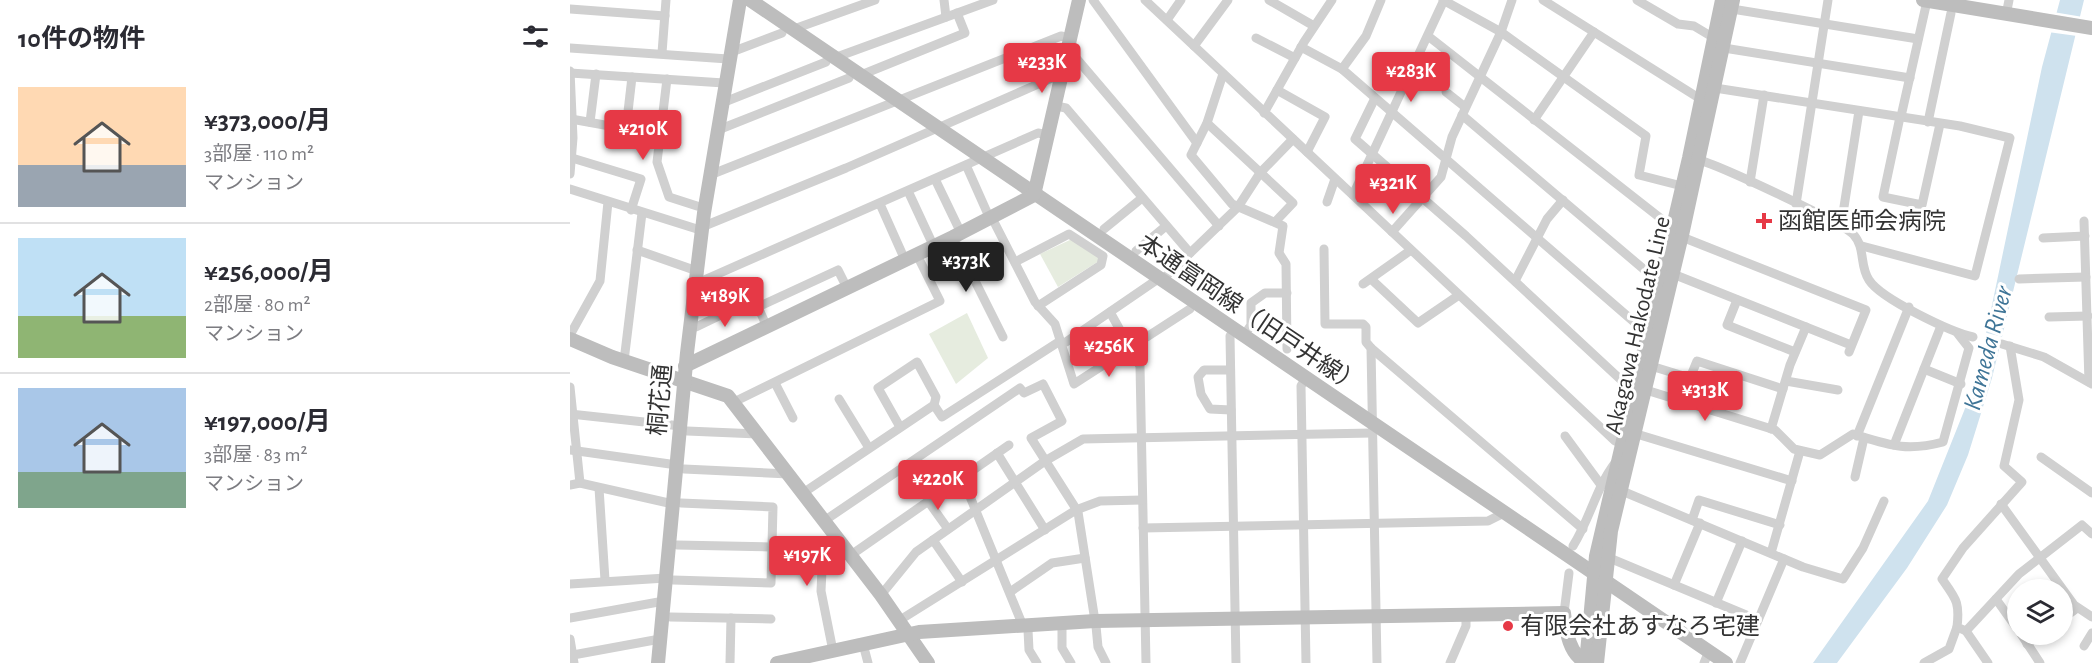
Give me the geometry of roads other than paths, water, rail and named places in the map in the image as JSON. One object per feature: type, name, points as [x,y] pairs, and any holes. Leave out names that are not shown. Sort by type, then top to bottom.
[{"type":"street","points":[[662,53],[666,0]]},
{"type":"street","name":"桐花通","points":[[658,663],[664,601],[670,579],[684,429],[685,373],[702,226],[724,83],[733,54],[740,0]]},
{"type":"street","name":"本通富岡線（旧戸井線）","points":[[750,0],[788,31],[855,77],[897,101],[1160,280],[1240,330],[1372,429],[1504,513],[1600,578],[1707,657],[1726,663]]},
{"type":"street","points":[[570,48],[733,54],[788,31],[875,0]]},
{"type":"street","points":[[944,0],[946,17]]},
{"type":"street","points":[[727,101],[993,0]]},
{"type":"street","points":[[685,373],[767,327],[1034,195],[1079,0]]},
{"type":"street","points":[[1093,0],[1197,143]]},
{"type":"street","points":[[1145,0],[1614,441],[1628,438],[1792,482]]},
{"type":"street","points":[[1167,20],[1181,0]]},
{"type":"street","points":[[1194,46],[1228,0]]},
{"type":"street","points":[[1269,0],[1314,26]]},
{"type":"street","points":[[1264,113],[1294,58],[1332,0]]},
{"type":"street","points":[[1342,69],[1366,36],[1381,0]]},
{"type":"street","points":[[1353,195],[1444,0],[1501,32],[1646,136],[1640,175],[1682,186]]},
{"type":"street","points":[[1392,232],[1441,177],[1464,111],[1501,32],[1512,0]]},
{"type":"street","points":[[1543,0],[1702,100]]},
{"type":"street","points":[[1637,0],[1678,24],[1694,26],[1719,43],[1818,64],[1910,78]]},
{"type":"street","points":[[1796,204],[1828,0]]},
{"type":"street","points":[[1940,124],[1922,205],[1883,197],[1910,78],[1924,0],[1946,6],[2087,28]]},
{"type":"street","points":[[2006,15],[2009,0]]},
{"type":"street","points":[[1729,3],[1824,24],[1918,39]]},
{"type":"street","name":"Akagawa Hakodate Line","points":[[1640,391],[1652,366],[1673,274],[1682,186],[1694,159],[1702,100],[1729,3]]},
{"type":"street","points":[[1928,122],[1946,6]]},
{"type":"street","points":[[570,9],[665,16]]},
{"type":"street","points":[[723,128],[965,33],[957,13]]},
{"type":"street","points":[[1534,120],[1594,32]]},
{"type":"street","points":[[715,173],[1061,36],[1071,38]]},
{"type":"street","points":[[1428,36],[1678,231],[1866,309],[1850,349],[1806,327],[1673,274]]},
{"type":"street","points":[[1256,38],[1294,58]]},
{"type":"street","name":"Akagawa Hakodate Line","points":[[1597,663],[1600,578],[1622,491],[1628,438],[1640,391],[1648,334],[1660,283],[1678,231],[1694,159],[1715,88],[1719,43]]},
{"type":"street","points":[[1301,47],[1342,69],[1648,334]]},
{"type":"street","points":[[1067,55],[1076,58],[1219,226]]},
{"type":"street","points":[[570,174],[572,158],[570,72],[724,83]]},
{"type":"street","points":[[590,122],[597,74]]},
{"type":"street","points":[[1223,74],[1207,123],[1191,155],[1232,204],[1283,226],[1279,253],[1286,264],[1287,349]]},
{"type":"street","points":[[626,129],[632,77]]},
{"type":"street","points":[[570,189],[694,229],[1052,78],[1061,80]]},
{"type":"street","points":[[667,79],[657,162],[669,196],[698,206]]},
{"type":"street","points":[[1715,88],[1859,111],[1901,114],[1928,122],[2010,138],[1975,276],[1862,246]]},
{"type":"street","points":[[1277,90],[1325,117],[1307,152]]},
{"type":"street","points":[[1446,92],[1563,200],[1660,283]]},
{"type":"street","points":[[1750,182],[1764,95]]},
{"type":"street","points":[[1375,98],[1355,139],[1640,391],[1771,429],[1794,449],[1800,451],[1820,455],[1853,434],[1893,446],[1919,448],[1943,442],[1961,384],[1969,348],[1958,334]]},
{"type":"street","points":[[1056,106],[1066,108],[1190,253]]},
{"type":"street","points":[[1841,226],[1859,111]]},
{"type":"street","points":[[571,119],[660,135]]},
{"type":"street","points":[[1207,123],[1293,203],[1275,222]]},
{"type":"street","points":[[637,250],[696,278],[880,204],[1038,133],[1048,135]]},
{"type":"street","points":[[934,405],[942,417],[1012,370],[1060,342],[1066,342],[1160,280],[1238,207],[1260,173],[1293,139]]},
{"type":"street","points":[[572,158],[641,179],[632,210]]},
{"type":"street","points":[[1694,159],[1750,182],[1852,233],[1862,246],[1864,271],[1872,284],[1941,326],[1973,338]]},
{"type":"street","points":[[966,165],[991,218],[1038,306],[1055,324],[1074,384],[1131,350],[1190,309]]},
{"type":"street","points":[[935,179],[957,235],[1003,337]]},
{"type":"street","points":[[1327,202],[1335,179]]},
{"type":"street","points":[[908,191],[934,246]]},
{"type":"street","points":[[1104,229],[1142,198]]},
{"type":"street","points":[[1515,281],[1547,219],[1563,200]]},
{"type":"street","points":[[608,202],[600,281],[570,337],[624,361],[685,373],[728,396],[900,620],[928,663]]},
{"type":"street","points":[[738,400],[940,301],[880,204]]},
{"type":"street","points":[[624,361],[642,213]]},
{"type":"street","points":[[2084,221],[2091,383]]},
{"type":"street","points":[[1136,251],[1166,226]]},
{"type":"street","points":[[1015,262],[1069,234],[1103,256],[1101,265],[1038,306]]},
{"type":"street","points":[[2043,237],[2085,236]]},
{"type":"street","points":[[1324,249],[1325,324],[1363,324],[1366,327],[1366,342],[1371,348],[1583,530]]},
{"type":"street","points":[[1411,250],[1367,281],[1418,323],[1459,295]]},
{"type":"street","points":[[758,307],[838,270],[847,288]]},
{"type":"street","points":[[2019,279],[2086,277]]},
{"type":"street","points":[[1236,663],[1230,336],[1251,325],[1251,303],[1264,293],[1287,293]]},
{"type":"street","points":[[696,327],[754,299],[767,327]]},
{"type":"street","points":[[1737,300],[1727,325],[1795,352]]},
{"type":"street","points":[[1855,477],[1861,437],[1909,307]]},
{"type":"street","points":[[1110,312],[1140,366],[1146,663]]},
{"type":"street","points":[[2049,317],[2088,316]]},
{"type":"street","points":[[1893,446],[1941,326]]},
{"type":"street","points":[[1771,429],[1795,352],[1806,327]]},
{"type":"street","points":[[1988,663],[1962,629],[1957,600],[1942,579],[1962,548],[2022,482],[2004,466],[2019,400],[2006,345],[2052,360],[2091,383]]},
{"type":"street","points":[[1371,348],[1377,663]]},
{"type":"street","points":[[803,493],[869,448],[900,428],[934,405],[936,397],[917,362],[878,388],[900,428]]},
{"type":"street","points":[[1652,366],[1690,378],[1697,362],[1784,385],[1838,390]]},
{"type":"street","points":[[1924,369],[1961,384]]},
{"type":"street","points":[[1230,370],[1204,370],[1198,377],[1201,394],[1210,409],[1231,410]]},
{"type":"street","points":[[1306,378],[1301,387],[1306,663]]},
{"type":"street","points":[[775,383],[793,418]]},
{"type":"street","points":[[824,521],[1020,388],[1024,393],[1043,384],[1062,421],[1031,438],[1076,510],[1098,647],[1106,663]]},
{"type":"street","points":[[570,387],[573,449],[580,483]]},
{"type":"street","points":[[839,399],[869,448]]},
{"type":"street","points":[[572,413],[684,429],[758,434]]},
{"type":"street","points":[[881,595],[916,552],[1045,461],[1083,439],[1302,435],[1372,429]]},
{"type":"street","points":[[1565,436],[1601,485]]},
{"type":"street","name":"Akagawa Hakodate Line","points":[[1587,663],[1617,460],[1628,438]]},
{"type":"street","points":[[851,555],[1009,445]]},
{"type":"street","points":[[573,449],[680,467],[789,474]]},
{"type":"street","points":[[1771,554],[1800,451]]},
{"type":"street","points":[[997,453],[1046,530]]},
{"type":"street","points":[[2041,458],[2092,493]]},
{"type":"street","points":[[1573,546],[1583,530],[1601,485],[1617,460]]},
{"type":"street","points":[[962,477],[1026,628],[1029,650],[1036,663]]},
{"type":"street","points":[[570,485],[580,483],[677,504],[773,507],[771,583],[670,579],[605,580],[570,584]]},
{"type":"street","points":[[599,488],[605,580]]},
{"type":"street","points":[[1622,491],[1771,554],[1844,579],[1863,548],[1884,501]]},
{"type":"street","points":[[900,620],[1076,510],[1100,501],[1142,500]]},
{"type":"street","points":[[1674,585],[1696,522],[1699,500],[1780,525]]},
{"type":"street","points":[[928,501],[948,530]]},
{"type":"street","points":[[2001,504],[2078,608],[2092,618]]},
{"type":"street","points":[[1143,528],[1488,521],[1504,513]]},
{"type":"street","points":[[1924,663],[1949,649],[1962,629],[1996,599],[2019,574],[2082,525],[2092,534]]},
{"type":"street","points":[[833,651],[820,591],[823,549],[838,538]]},
{"type":"street","points":[[933,540],[962,582]]},
{"type":"street","points":[[1716,603],[1742,541]]},
{"type":"street","points":[[677,545],[771,547]]},
{"type":"street","points":[[1607,557],[1758,620]]},
{"type":"street","points":[[1010,592],[1052,563],[1085,558]]},
{"type":"street","points":[[1740,663],[1785,559]]},
{"type":"street","points":[[1569,573],[1564,613],[1572,647],[1580,660],[1587,663]]},
{"type":"street","points":[[1996,599],[2007,614]]},
{"type":"street","points":[[570,618],[664,601]]},
{"type":"street","points":[[2073,611],[2078,608]]},
{"type":"street","points":[[777,663],[910,634],[1145,620],[1564,613]]},
{"type":"street","points":[[1452,662],[1466,626],[1466,614]]},
{"type":"street","points":[[670,617],[771,619]]},
{"type":"street","points":[[730,663],[731,618]]},
{"type":"street","points":[[1062,628],[1062,648],[1071,663]]},
{"type":"street","points":[[2084,646],[2092,633]]},
{"type":"street","points":[[570,639],[574,659],[660,639]]},
{"type":"street","points":[[863,644],[868,663]]},
{"type":"street","points":[[2028,645],[2040,663]]},
{"type":"water","name":"Kameda River","points":[[2060,0],[2084,0],[1992,378],[1968,455],[1947,505],[1907,568],[1837,663],[1813,663],[1928,501],[1976,381],[2042,67]]},
{"type":"place","name":"函館医師会病院","points":[[1764,221]]},
{"type":"place","name":"有限会社あすなろ宅建","points":[[1508,626]]}]
